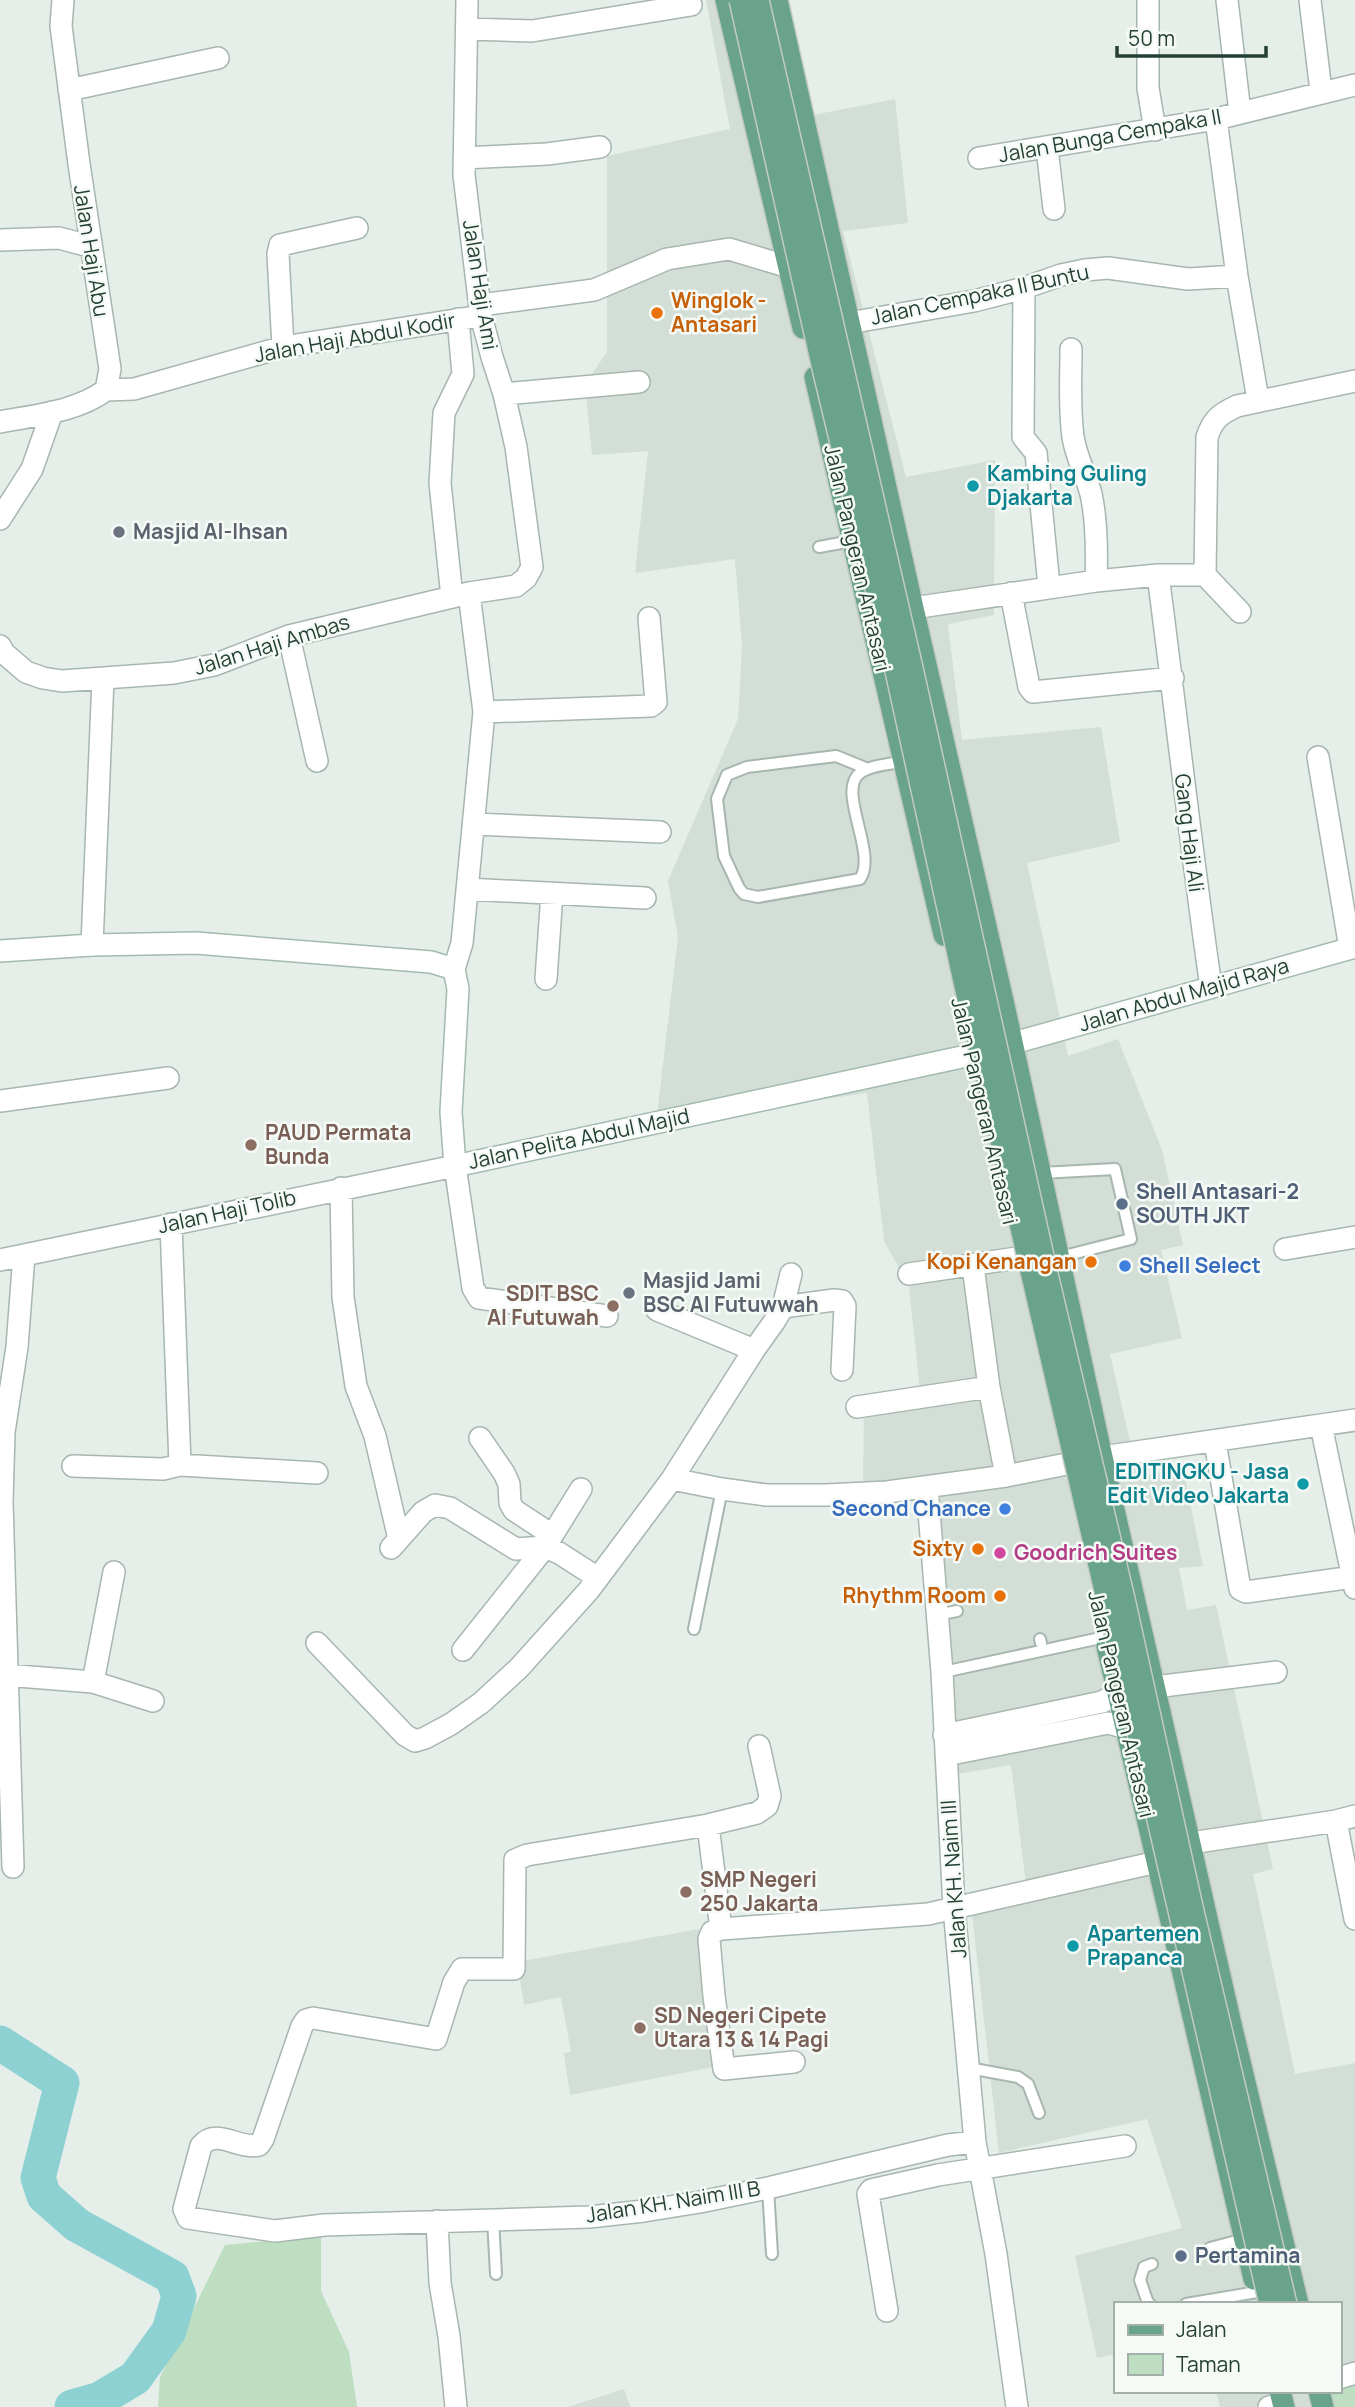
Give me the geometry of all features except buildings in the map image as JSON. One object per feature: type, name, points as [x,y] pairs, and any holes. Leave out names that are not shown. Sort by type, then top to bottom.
[{"type":"main road","name":"Jalan Pangeran Antasari","points":[[726,0],[1065,1465],[1100,1634],[1118,1693],[1244,2239],[1262,2300]]},
{"type":"main road","points":[[740,0],[821,360],[895,671],[1262,2300]]},
{"type":"main road","points":[[758,0],[912,667],[1192,1907],[1286,2302]]},
{"type":"main road","name":"Jalan Pangeran Antasari","points":[[777,0],[912,608],[1013,1044],[1101,1457],[1298,2302]]},
{"type":"street","name":"Jalan Haji Abu","points":[[62,0],[61,26],[89,246],[110,369],[106,390]]},
{"type":"street","name":"Jalan Haji Ami","points":[[467,0],[464,175],[481,310],[492,357],[505,394],[516,447],[532,567]]},
{"type":"street","points":[[1147,0],[1148,88],[1155,130]]},
{"type":"street","name":"Jalan Bunga Cempaka II","points":[[1227,0],[1240,113]]},
{"type":"street","points":[[1310,0],[1321,91]]},
{"type":"street","points":[[468,29],[532,32],[691,5]]},
{"type":"street","points":[[69,90],[218,58]]},
{"type":"street","name":"Jalan Bunga Cempaka II","points":[[979,158],[1216,119],[1321,91],[1355,85]]},
{"type":"street","points":[[1216,119],[1237,276],[1258,400]]},
{"type":"street","points":[[464,158],[547,154],[600,147]]},
{"type":"street","points":[[1047,148],[1054,209]]},
{"type":"street","points":[[283,347],[278,254],[280,245],[357,229]]},
{"type":"street","points":[[0,240],[59,238],[89,246]]},
{"type":"street","name":"Jalan Haji Abdul Kodir","points":[[106,390],[134,389],[283,347],[458,319],[481,310],[594,290],[667,259],[729,249],[789,267]]},
{"type":"street","name":"Jalan Cempaka II Buntu","points":[[849,323],[962,303],[1024,288],[1061,275],[1108,268],[1188,279],[1237,276]]},
{"type":"street","points":[[1024,288],[1023,437],[1037,456],[1049,586]]},
{"type":"street","points":[[0,951],[92,945],[197,943],[431,962],[454,969],[461,943],[484,712],[440,483],[444,413],[463,374],[458,319]]},
{"type":"street","points":[[1071,349],[1073,437],[1079,464],[1087,479],[1092,498],[1097,581]]},
{"type":"street","points":[[1240,612],[1205,575],[1206,437],[1212,423],[1220,414],[1258,400],[1355,381]]},
{"type":"street","points":[[505,394],[639,382]]},
{"type":"street","points":[[0,422],[92,401],[106,390]]},
{"type":"street","points":[[0,519],[32,469],[52,412]]},
{"type":"street","name":"Jalan Haji Ambas","points":[[0,646],[15,664],[26,672],[43,678],[61,681],[145,677],[214,665],[289,636],[461,595],[516,586],[526,578],[532,567]]},
{"type":"street","points":[[912,608],[1049,586],[1158,575],[1205,575]]},
{"type":"street","name":"Gang Haji Ali","points":[[1158,575],[1189,834],[1211,987]]},
{"type":"street","points":[[1011,593],[1029,687],[1033,692],[1172,678]]},
{"type":"street","points":[[484,712],[651,706],[656,702],[649,618]]},
{"type":"street","points":[[289,636],[317,761]]},
{"type":"street","points":[[92,945],[103,678]]},
{"type":"street","points":[[1318,757],[1352,948]]},
{"type":"street","points":[[474,824],[660,832]]},
{"type":"street","points":[[467,889],[645,898]]},
{"type":"street","points":[[546,979],[552,893]]},
{"type":"street","name":"Jalan Abdul Majid Raya","points":[[1013,1044],[1352,948]]},
{"type":"street","name":"Jalan Pelita Abdul Majid","points":[[454,969],[458,989],[451,1112],[455,1166],[1013,1044]]},
{"type":"street","points":[[0,1101],[168,1078]]},
{"type":"street","points":[[455,1166],[473,1288],[479,1298],[607,1316]]},
{"type":"street","name":"Jalan Haji Tolib","points":[[0,1260],[455,1166]]},
{"type":"street","points":[[341,1188],[343,1297],[356,1387],[375,1436],[395,1544],[424,1512],[435,1505],[450,1508],[516,1549],[549,1541]]},
{"type":"street","points":[[171,1224],[180,1465]]},
{"type":"street","points":[[1285,1250],[1355,1237]]},
{"type":"street","points":[[13,1867],[1,1526],[4,1432],[17,1347],[24,1255]]},
{"type":"street","points":[[909,1274],[1017,1258]]},
{"type":"street","points":[[973,1266],[989,1387],[1006,1476]]},
{"type":"street","points":[[317,1643],[405,1735],[415,1741],[451,1724],[481,1703],[519,1668],[598,1578],[672,1479],[783,1307],[791,1274]]},
{"type":"street","points":[[783,1307],[842,1301],[845,1306],[842,1370]]},
{"type":"street","points":[[657,1310],[754,1350]]},
{"type":"street","points":[[857,1407],[989,1387]]},
{"type":"street","points":[[672,1479],[766,1495],[826,1495],[927,1488],[1101,1457],[1355,1420]]},
{"type":"street","points":[[1215,1442],[1240,1589],[1246,1592],[1354,1583],[1321,1425]]},
{"type":"street","points":[[480,1438],[504,1473],[514,1510],[559,1553],[598,1578]]},
{"type":"street","points":[[73,1466],[163,1469],[180,1465],[317,1473]]},
{"type":"street","name":"Jalan KH. Naim III","points":[[927,1488],[947,1613],[945,1745],[954,1908],[968,2068],[975,2143],[996,2254],[1011,2406]]},
{"type":"street","points":[[463,1650],[549,1541],[581,1489]]},
{"type":"street","points":[[93,1682],[114,1572]]},
{"type":"street","points":[[1156,1687],[1276,1672]]},
{"type":"street","points":[[5,1675],[93,1682],[153,1701]]},
{"type":"street","points":[[945,1745],[1102,1702],[1118,1693]]},
{"type":"street","points":[[945,1745],[1108,1723],[1126,1728]]},
{"type":"street","points":[[721,1929],[708,1825],[757,1813],[766,1806],[769,1796],[759,1746]]},
{"type":"street","points":[[1191,1843],[1346,1819],[1355,1919]]},
{"type":"street","name":"Jalan KH. Naim III B","points":[[708,1825],[519,1856],[514,1863],[514,1969],[461,1969],[454,1982],[438,2037],[434,2040],[313,2018],[306,2020],[259,2145],[252,2147],[214,2137],[206,2139],[201,2146],[184,2209],[188,2218],[275,2231],[324,2225],[589,2217],[644,2211],[768,2188],[948,2145],[975,2143]]},
{"type":"street","points":[[794,2063],[724,2069],[714,1996],[709,1938],[712,1932],[721,1929],[928,1914],[1157,1862]]},
{"type":"street","points":[[887,2311],[869,2192],[915,2179],[1125,2146]]},
{"type":"street","points":[[436,2221],[440,2283],[449,2336],[456,2407]]},
{"type":"lane","points":[[819,547],[852,541]]},
{"type":"lane","points":[[868,769],[836,756],[747,767],[727,775],[717,799],[724,856],[744,894],[758,897],[860,879],[865,872],[864,855],[853,782],[858,774],[868,769],[903,762]]},
{"type":"lane","points":[[1041,1173],[1115,1169],[1118,1181],[1131,1239],[1060,1257]]},
{"type":"lane","points":[[694,1629],[722,1489]]},
{"type":"lane","points":[[948,1671],[1100,1634]]},
{"type":"lane","points":[[968,2068],[1018,2077],[1028,2084],[1039,2113]]},
{"type":"lane","points":[[768,2188],[772,2254]]},
{"type":"lane","points":[[493,2220],[496,2274]]},
{"type":"lane","points":[[1210,2248],[1244,2239]]},
{"type":"lane","points":[[1149,2302],[1140,2280],[1144,2267],[1152,2264]]},
{"type":"lane","points":[[1224,2302],[1262,2300]]},
{"type":"shaded area","points":[[706,0],[785,0],[813,115],[895,99],[908,223],[843,231],[906,477],[995,460],[994,615],[948,624],[962,740],[1101,727],[1120,842],[1027,863],[1068,1056],[1118,1039],[1162,1150],[1183,1245],[1161,1250],[1182,1338],[1110,1354],[1138,1477],[1183,1468],[1203,1566],[1179,1568],[1187,1610],[1216,1605],[1273,1869],[1253,1874],[1295,2074],[1355,2063],[1355,2407],[1220,2407],[1216,2393],[1341,2393],[1341,2302],[1114,2302],[1114,2354],[1097,2358],[1075,2256],[1182,2228],[1147,2119],[999,2153],[972,1914],[1027,1892],[1011,1765],[952,1775],[934,1496],[863,1499],[864,1396],[920,1392],[909,1286],[884,1241],[867,1093],[656,1124],[678,937],[668,881],[738,719],[742,645],[735,559],[635,573],[648,451],[592,455],[585,384],[607,352],[607,156],[730,129]]},
{"type":"shaded area","name":"SD Negeri Cipete Utara 13 & 14 Pagi","points":[[699,1929],[718,2066],[570,2095],[564,2053],[571,2052],[561,1997],[524,2005],[517,1962]]},
{"type":"shaded area","points":[[624,2389],[630,2407],[568,2407]]},
{"type":"green space","points":[[321,2236],[321,2291],[349,2352],[357,2407],[158,2407],[160,2377],[225,2245]]},
{"type":"green space","points":[[1355,2379],[1355,2407],[1331,2407],[1328,2393],[1341,2393],[1341,2383]]},
{"type":"waterway","points":[[0,2043],[62,2083],[38,2178],[44,2196],[77,2225],[172,2277],[179,2296],[169,2331],[135,2378],[100,2399],[72,2407]]},
{"type":"place","name":"Winglok - Antasari","points":[[657,313]]},
{"type":"place","name":"Kambing Guling Djakarta","points":[[973,486]]},
{"type":"place","name":"Masjid Al-Ihsan","points":[[119,532]]},
{"type":"place","name":"PAUD Permata Bunda","points":[[251,1145]]},
{"type":"place","name":"Shell Antasari-2 SOUTH JKT","points":[[1122,1204]]},
{"type":"place","name":"Kopi Kenangan","points":[[1091,1262]]},
{"type":"place","name":"Shell Select","points":[[1125,1266]]},
{"type":"place","name":"Masjid Jami BSC Al Futuwwah","points":[[629,1293]]},
{"type":"place","name":"SDIT BSC Al Futuwah","points":[[613,1306]]},
{"type":"place","name":"EDITINGKU - Jasa Edit Video Jakarta","points":[[1303,1484]]},
{"type":"place","name":"Second Chance","points":[[1005,1509]]},
{"type":"place","name":"Sixty","points":[[978,1549]]},
{"type":"place","name":"Goodrich Suites","points":[[1000,1553]]},
{"type":"place","name":"Rhythm Room","points":[[1000,1596]]},
{"type":"place","name":"SMP Negeri 250 Jakarta","points":[[686,1892]]},
{"type":"place","name":"Apartemen Prapanca","points":[[1073,1946]]},
{"type":"place","name":"SD Negeri Cipete Utara 13 & 14 Pagi","points":[[640,2028]]},
{"type":"place","name":"Pertamina","points":[[1181,2256]]}]
